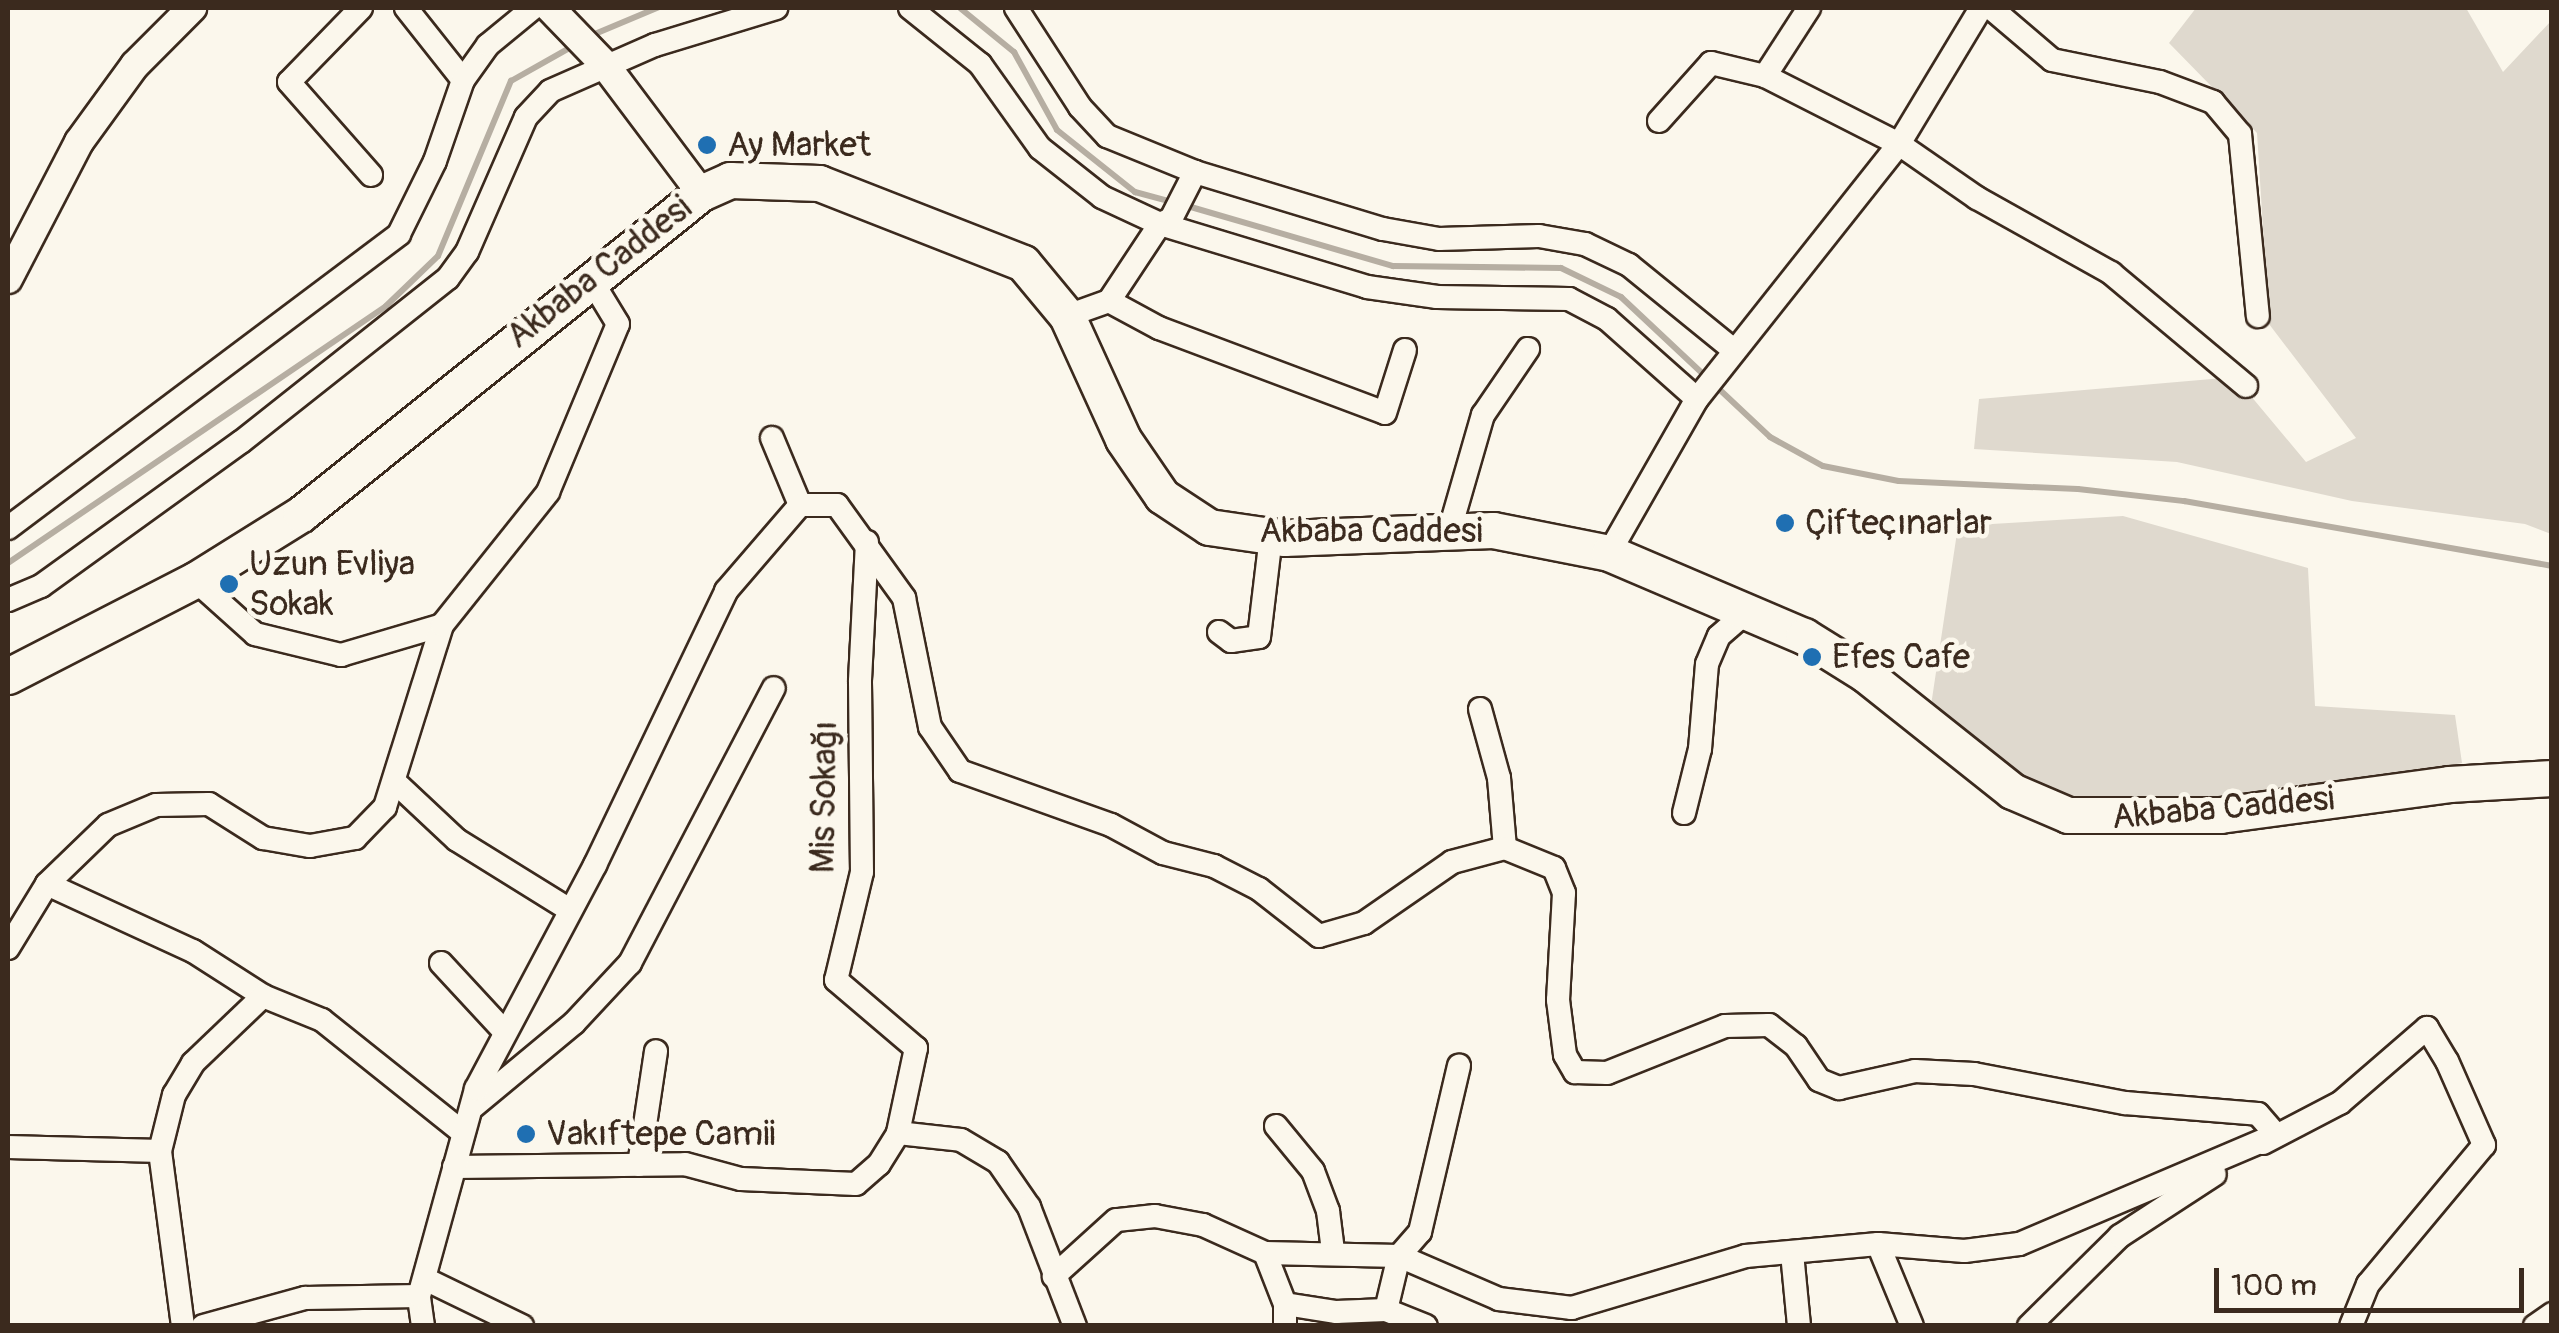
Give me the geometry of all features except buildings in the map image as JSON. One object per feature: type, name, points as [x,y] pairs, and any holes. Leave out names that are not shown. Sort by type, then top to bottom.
[{"type":"main road","name":"Akbaba Caddesi","points":[[8,676],[195,580],[301,514],[590,278],[701,193],[730,180],[819,182],[1023,263],[1066,316],[1123,439],[1162,496],[1209,526],[1271,536],[1450,529],[1524,532],[1609,553],[1749,610],[1865,674],[2012,791],[2068,815],[2220,815],[2449,784],[2552,778]]},
{"type":"street","points":[[8,279],[79,142],[136,65],[192,8]]},
{"type":"street","points":[[361,8],[289,82],[371,175]]},
{"type":"street","points":[[406,8],[464,80]]},
{"type":"street","points":[[8,528],[398,234],[435,161],[464,80],[488,45],[533,8]]},
{"type":"street","points":[[8,600],[41,586],[241,442],[448,278],[467,252],[526,117],[550,91],[601,61],[776,8]]},
{"type":"street","points":[[910,8],[980,64],[1040,148],[1075,181],[1166,222],[1392,292],[1569,299],[1607,319],[1701,394]]},
{"type":"street","points":[[1016,8],[1080,107],[1107,136],[1192,178],[1413,236],[1539,236],[1584,244],[1630,265],[1734,353]]},
{"type":"street","points":[[1765,76],[1809,8]]},
{"type":"street","points":[[1609,553],[1701,394],[1898,144],[1981,8]]},
{"type":"street","points":[[1991,8],[2052,60],[2160,82],[2213,102],[2240,134],[2258,316]]},
{"type":"street","points":[[556,14],[601,61],[701,193]]},
{"type":"street","points":[[1659,121],[1711,63],[1765,76],[1898,144],[1977,198],[2111,272],[2246,386]]},
{"type":"street","points":[[1066,316],[1108,301],[1166,222],[1192,178]]},
{"type":"street","points":[[8,948],[47,884],[108,825],[156,805],[210,804],[262,838],[310,846],[355,838],[385,807],[396,783],[442,625],[548,492],[618,324],[590,278]]},
{"type":"street","points":[[1108,301],[1159,328],[1385,412],[1406,350]]},
{"type":"street","points":[[1450,529],[1483,415],[1528,349]]},
{"type":"street","points":[[772,438],[800,505]]},
{"type":"street","points":[[423,1326],[422,1287],[464,1121],[504,1031],[570,910],[726,591],[800,505],[837,505],[904,598],[930,727],[960,771],[1112,825],[1163,853],[1214,866],[1258,890],[1319,936],[1364,923],[1452,862],[1505,848],[1554,868],[1564,893],[1558,1000],[1564,1054],[1575,1072],[1607,1074],[1725,1026],[1768,1026],[1796,1046],[1819,1080],[1839,1088],[1916,1072],[1974,1074],[2125,1103],[2258,1114],[2276,1135]]},
{"type":"street","points":[[1218,632],[1231,640],[1258,638],[1271,536]]},
{"type":"street","name":"Mis Sokağı","points":[[867,542],[862,872],[836,980],[916,1048],[898,1132]]},
{"type":"street","points":[[195,580],[255,634],[342,655],[442,625]]},
{"type":"street","points":[[1684,813],[1700,749],[1707,664],[1720,636],[1749,610]]},
{"type":"street","points":[[464,1121],[574,1023],[630,962],[774,688]]},
{"type":"street","points":[[1480,708],[1500,778],[1505,848]]},
{"type":"street","points":[[396,783],[457,840],[570,910]]},
{"type":"street","points":[[47,884],[193,951],[263,996],[322,1020],[464,1121]]},
{"type":"street","points":[[441,962],[504,1031]]},
{"type":"street","points":[[183,1326],[160,1151],[174,1095],[193,1063],[263,996]]},
{"type":"street","points":[[1054,1276],[1116,1220],[1154,1216],[1203,1225],[1264,1253],[1333,1251],[1400,1256],[1498,1299],[1572,1308],[1746,1256],[1878,1244],[1964,1251],[2019,1244],[2276,1135],[2340,1103],[2427,1028],[2484,1145],[2368,1284],[2351,1326]]},
{"type":"street","points":[[639,1166],[656,1051]]},
{"type":"street","points":[[1386,1310],[1400,1256],[1420,1232],[1460,1066]]},
{"type":"street","points":[[1276,1126],[1313,1171],[1328,1211],[1333,1251]]},
{"type":"street","points":[[454,1167],[685,1164],[740,1179],[856,1184],[879,1164],[898,1132],[962,1140],[998,1162],[1030,1207],[1075,1326]]},
{"type":"street","points":[[2029,1326],[2120,1236],[2276,1135]]},
{"type":"street","points":[[8,1148],[160,1151]]},
{"type":"street","points":[[1878,1244],[1912,1326]]},
{"type":"street","points":[[1264,1253],[1285,1315],[1386,1310],[1426,1326]]},
{"type":"street","points":[[1792,1253],[1799,1326]]},
{"type":"street","points":[[203,1326],[304,1298],[422,1287],[522,1326]]},
{"type":"street","points":[[2535,1326],[2552,1314]]},
{"type":"shaded area","points":[[2196,8],[2466,8],[2503,72],[2551,21],[2551,534],[2525,524],[2352,501],[2177,462],[1974,449],[1979,399],[2235,377],[2306,462],[2356,438],[2269,324],[2257,133],[2169,43]]},
{"type":"shaded area","points":[[2123,516],[2308,568],[2315,706],[2455,715],[2462,763],[2270,798],[2098,811],[2026,789],[1930,712],[1958,526]]},
{"type":"waterway","points":[[590,36],[657,8]]},
{"type":"waterway","points":[[960,8],[1014,52],[1057,130],[1135,192],[1172,202]]},
{"type":"waterway","points":[[8,563],[386,306],[438,256],[511,81],[575,45]]},
{"type":"waterway","points":[[1184,205],[1393,266],[1561,268],[1621,297],[1770,437],[1823,466],[1899,481],[2078,489],[2184,501],[2552,566]]},
{"type":"place","name":"Ay Market","points":[[707,145]]},
{"type":"place","name":"Çifteçınarlar","points":[[1785,523]]},
{"type":"place","name":"Uzun Evliya Sokak","points":[[229,584]]},
{"type":"place","name":"Efes Cafe","points":[[1812,657]]},
{"type":"place","name":"Vakıftepe Camii","points":[[526,1134]]}]
